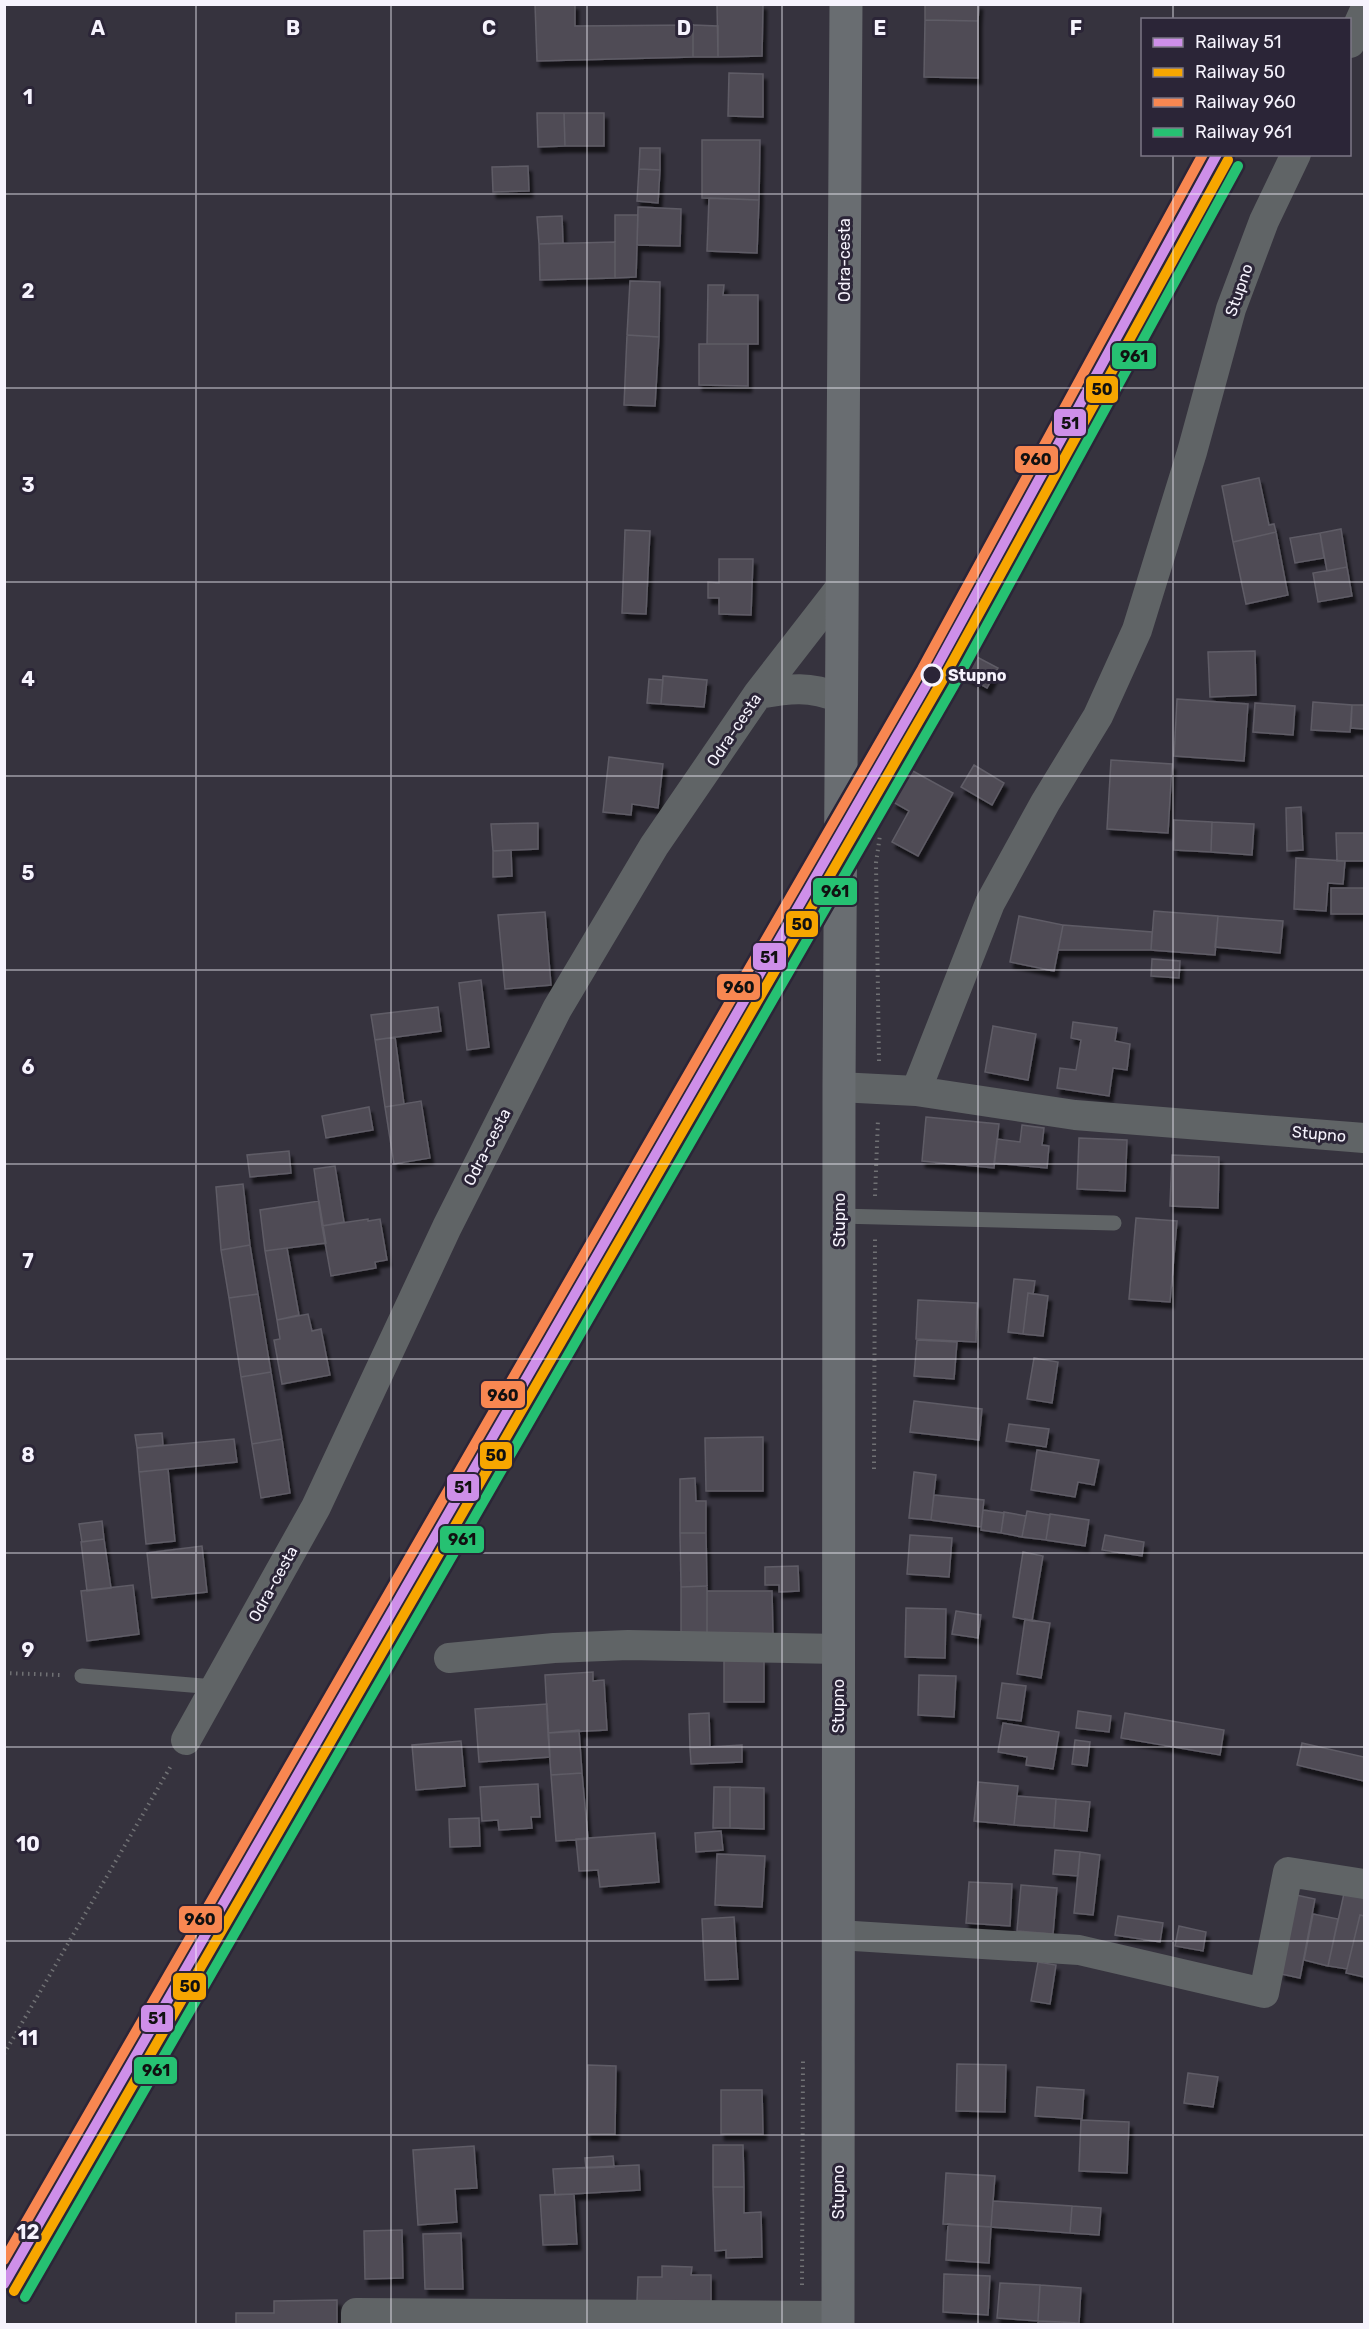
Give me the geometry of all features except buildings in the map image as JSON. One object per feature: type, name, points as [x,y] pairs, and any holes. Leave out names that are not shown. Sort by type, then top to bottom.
[{"type":"main road","name":"Odra-cesta","points":[[841,747],[846,4]]},
{"type":"main road","name":"Stupno","points":[[838,2320],[841,747]]},
{"type":"street","points":[[1351,41],[1365,12]]},
{"type":"street","name":"Stupno","points":[[916,1091],[990,903],[1045,803],[1098,716],[1137,630],[1192,452],[1231,309],[1264,221],[1295,156]]},
{"type":"street","name":"Odra-cesta","points":[[186,1740],[316,1507],[447,1227],[557,1009],[654,846],[758,694],[841,587]]},
{"type":"street","points":[[758,694],[793,688],[819,690],[841,698]]},
{"type":"street","name":"Stupno","points":[[839,1088],[916,1091],[1075,1115],[1365,1138]]},
{"type":"street","points":[[450,1658],[554,1648],[628,1645],[838,1649]]},
{"type":"street","points":[[838,1935],[1079,1950],[1264,1993],[1288,1872],[1365,1884]]},
{"type":"street","points":[[356,2325],[356,2313],[838,2320]]},
{"type":"lane","points":[[839,1216],[1114,1223]]},
{"type":"lane","points":[[82,1676],[215,1688]]},
{"type":"path","points":[[876,863],[880,835]]},
{"type":"path","points":[[4,1673],[82,1676]]},
{"type":"path","points":[[4,2054],[186,1740]]},
{"type":"rail line","name":"960","points":[[4,2260],[922,669],[1202,156]]},
{"type":"rail line","name":"51","points":[[4,2284],[932,675],[1216,156]]},
{"type":"rail line","name":"50","points":[[14,2291],[942,681],[1228,160]]},
{"type":"rail line","name":"961","points":[[25,2297],[953,687],[1238,166]]},
{"type":"place","name":"Stupno","points":[[932,675]]}]
